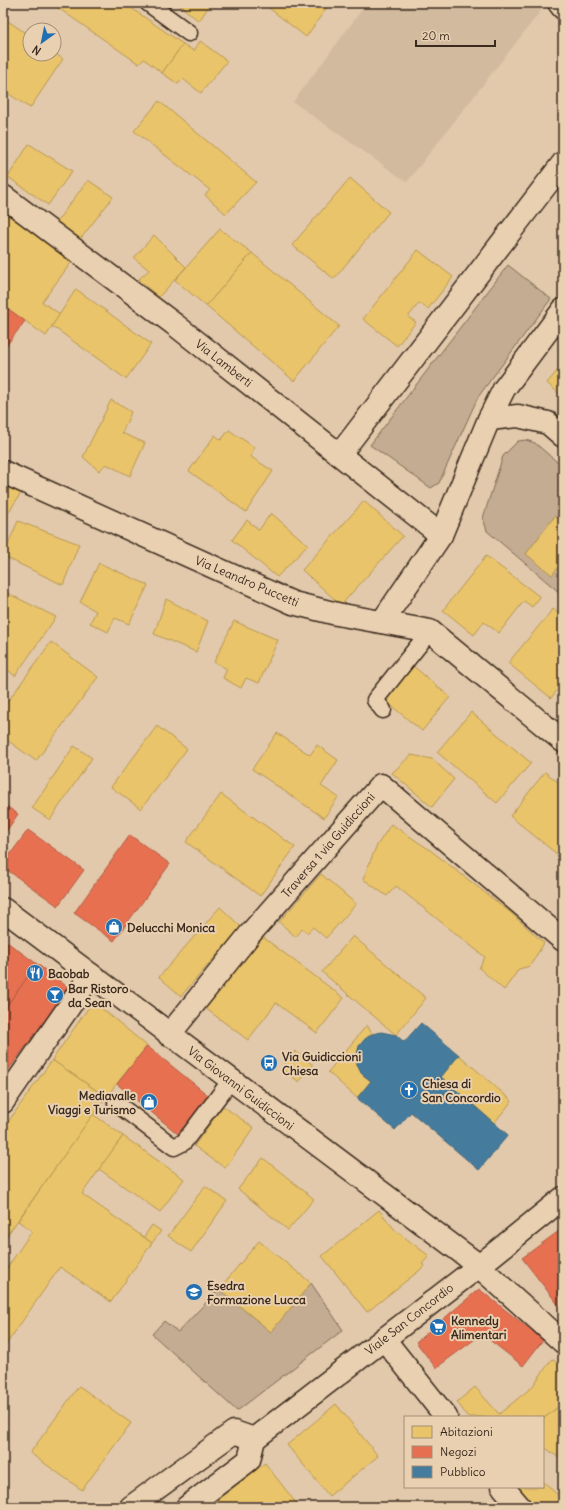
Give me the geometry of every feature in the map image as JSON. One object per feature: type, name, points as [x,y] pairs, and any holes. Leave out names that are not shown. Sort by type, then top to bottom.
[{"type":"street","points":[[559,3],[563,8]]},
{"type":"street","points":[[340,454],[563,163]]},
{"type":"street","name":"Via Lamberti","points":[[3,196],[174,324],[441,535]]},
{"type":"street","points":[[382,622],[441,535],[504,389],[563,310]]},
{"type":"street","points":[[490,419],[518,416],[548,423],[563,436]]},
{"type":"street","name":"Via Leandro Puccetti","points":[[3,472],[293,603],[337,614],[430,631],[563,741]]},
{"type":"street","name":"Traversa 1 via Guidiccioni","points":[[169,1035],[250,934],[381,785],[563,940]]},
{"type":"street","name":"Via Giovanni Guidiccioni","points":[[3,909],[479,1266],[495,1283],[563,1342]]},
{"type":"street","points":[[3,1102],[91,975]]},
{"type":"street","name":"Viale San Concordio","points":[[254,1439],[479,1266],[563,1198]]},
{"type":"street","points":[[384,1339],[445,1416]]},
{"type":"street","points":[[130,1507],[234,1432],[254,1439],[249,1460],[187,1507]]},
{"type":"street","points":[[503,1488],[520,1507]]},
{"type":"lane","points":[[148,3],[189,33]]},
{"type":"lane","points":[[383,710],[375,700],[430,631]]},
{"type":"lane","points":[[116,1103],[174,1147],[184,1142],[231,1080]]},
{"type":"shaded area","points":[[367,3],[538,3],[543,8],[407,182],[293,102]]},
{"type":"shaded area","points":[[508,265],[551,299],[478,397],[439,483],[431,488],[370,445]]},
{"type":"shaded area","points":[[526,440],[535,443],[563,467],[563,522],[555,516],[526,554],[552,574],[563,561],[563,590],[560,593],[487,531],[483,518],[503,456],[518,441]]},
{"type":"shaded area","points":[[311,1283],[343,1330],[237,1411],[152,1334],[164,1321],[178,1332],[219,1289],[271,1332]]},
{"type":"building: Abitazioni","points":[[51,3],[124,3],[183,44],[162,73],[144,59],[139,64]]},
{"type":"building: Abitazioni","points":[[177,3],[211,3],[199,21]]},
{"type":"building: Abitazioni","points":[[272,3],[330,3],[306,37],[269,8]]},
{"type":"building: Abitazioni","points":[[5,19],[22,31],[22,62],[61,62],[30,108],[3,90],[3,23]]},
{"type":"building: Abitazioni","points":[[200,41],[227,61],[201,93],[183,79],[178,84],[162,73],[183,44],[194,51]]},
{"type":"building: Abitazioni","points":[[159,101],[256,182],[226,214],[205,195],[210,190],[134,131]]},
{"type":"building: Abitazioni","points":[[29,144],[72,171],[48,205],[8,177]]},
{"type":"building: Abitazioni","points":[[350,178],[389,212],[334,279],[292,245]]},
{"type":"building: Abitazioni","points":[[88,180],[113,197],[78,242],[54,225]]},
{"type":"building: Abitazioni","points":[[3,208],[73,260],[42,302],[60,314],[46,336],[3,305]]},
{"type":"building: Abitazioni","points":[[220,229],[252,253],[206,306],[175,280]]},
{"type":"building: Abitazioni","points":[[154,235],[186,267],[159,297],[138,280],[149,270],[134,258]]},
{"type":"building: Abitazioni","points":[[418,250],[453,277],[428,309],[419,303],[408,317],[416,322],[397,346],[363,319]]},
{"type":"building: Abitazioni","points":[[252,253],[339,326],[294,381],[206,306]]},
{"type":"building: Abitazioni","points":[[76,289],[151,344],[126,379],[52,326]]},
{"type":"building: Abitazioni","points":[[563,364],[563,397],[547,383]]},
{"type":"building: Abitazioni","points":[[111,400],[131,412],[122,433],[145,443],[130,476],[106,464],[99,471],[83,457]]},
{"type":"building: Abitazioni","points":[[229,430],[254,447],[251,457],[273,471],[246,512],[189,471],[215,435],[221,440]]},
{"type":"building: Abitazioni","points":[[3,485],[21,493],[3,521]]},
{"type":"building: Abitazioni","points":[[364,501],[403,536],[341,605],[302,570]]},
{"type":"building: Abitazioni","points":[[271,513],[308,545],[277,577],[232,540],[247,520],[259,530]]},
{"type":"building: Abitazioni","points":[[555,516],[563,522],[563,561],[552,575],[526,554]]},
{"type":"building: Abitazioni","points":[[18,521],[79,544],[63,585],[3,556]]},
{"type":"building: Abitazioni","points":[[486,556],[540,597],[532,607],[524,601],[499,633],[484,622],[474,635],[443,610]]},
{"type":"building: Abitazioni","points":[[99,563],[148,585],[129,624],[115,618],[108,632],[90,623],[96,611],[80,602]]},
{"type":"building: Abitazioni","points":[[3,591],[56,617],[15,676],[3,666]]},
{"type":"building: Abitazioni","points":[[166,599],[208,621],[196,652],[154,634]]},
{"type":"building: Abitazioni","points":[[553,609],[563,617],[563,683],[551,698],[508,663]]},
{"type":"building: Abitazioni","points":[[234,621],[278,640],[259,683],[246,678],[241,688],[223,678],[227,669],[214,662]]},
{"type":"building: Abitazioni","points":[[51,642],[98,677],[36,761],[3,737],[3,708]]},
{"type":"building: Abitazioni","points":[[412,665],[450,697],[422,731],[383,699]]},
{"type":"building: Abitazioni","points":[[471,712],[531,763],[497,803],[437,752]]},
{"type":"building: Abitazioni","points":[[157,726],[187,749],[141,809],[111,787]]},
{"type":"building: Abitazioni","points":[[277,733],[310,755],[317,745],[338,760],[321,786],[338,797],[324,818],[252,769]]},
{"type":"building: Abitazioni","points":[[74,746],[92,758],[50,820],[32,808]]},
{"type":"building: Abitazioni","points":[[411,755],[432,759],[454,779],[432,807],[392,773]]},
{"type":"building: Abitazioni","points":[[545,772],[563,786],[563,859],[510,816]]},
{"type":"building: Abitazioni","points":[[221,794],[295,847],[260,896],[186,842]]},
{"type":"building: Abitazioni","points":[[391,824],[430,850],[510,912],[544,943],[530,966],[519,969],[504,990],[479,968],[485,957],[396,886],[387,896],[363,879],[376,847]]},
{"type":"building: Abitazioni","points":[[321,874],[356,904],[326,938],[313,927],[307,933],[302,929],[296,937],[279,922]]},
{"type":"building: Abitazioni","points":[[220,907],[241,927],[181,996],[159,977]]},
{"type":"building: Abitazioni","points":[[260,935],[344,998],[317,1033],[276,1003],[248,1040],[205,1008]]},
{"type":"building: Abitazioni","points":[[353,936],[426,998],[396,1035],[322,972]]},
{"type":"building: Abitazioni","points":[[93,1001],[147,1046],[106,1097],[52,1060]]},
{"type":"building: Abitazioni","points":[[367,1025],[372,1034],[359,1046],[357,1064],[362,1074],[371,1081],[357,1098],[328,1072]]},
{"type":"building: Abitazioni","points":[[295,1051],[313,1065],[299,1082],[281,1068]]},
{"type":"building: Abitazioni","points":[[459,1055],[512,1101],[494,1123],[441,1077]]},
{"type":"building: Abitazioni","points":[[52,1060],[106,1097],[3,1241],[3,1129]]},
{"type":"building: Abitazioni","points":[[223,1106],[254,1128],[225,1168],[194,1146]]},
{"type":"building: Abitazioni","points":[[93,1114],[123,1136],[82,1194],[152,1243],[111,1302],[60,1267],[3,1349],[3,1265],[7,1268],[32,1231],[18,1221]]},
{"type":"building: Abitazioni","points":[[123,1136],[184,1179],[160,1212],[99,1169]]},
{"type":"building: Abitazioni","points":[[263,1158],[314,1199],[288,1230],[238,1189]]},
{"type":"building: Abitazioni","points":[[205,1186],[227,1201],[191,1252],[168,1236]]},
{"type":"building: Abitazioni","points":[[379,1210],[395,1230],[429,1256],[422,1264],[425,1266],[367,1312],[322,1256]]},
{"type":"building: Abitazioni","points":[[152,1225],[161,1231],[152,1243],[144,1237]]},
{"type":"building: Abitazioni","points":[[259,1241],[311,1283],[271,1332],[219,1289]]},
{"type":"building: Abitazioni","points":[[552,1359],[563,1367],[563,1403],[544,1418],[544,1416],[467,1416],[457,1402],[475,1387],[499,1414],[532,1387]]},
{"type":"building: Abitazioni","points":[[79,1386],[131,1423],[82,1490],[30,1453]]},
{"type":"building: Abitazioni","points":[[336,1404],[378,1456],[329,1496],[287,1445]]},
{"type":"building: Abitazioni","points":[[562,1404],[563,1405],[563,1461],[544,1447],[544,1418]]},
{"type":"building: Abitazioni","points":[[265,1463],[299,1507],[208,1507]]},
{"type":"building: Abitazioni","points":[[544,1482],[563,1500],[563,1507],[534,1507],[520,1488],[544,1488]]},
{"type":"building: Abitazioni","points":[[484,1500],[493,1507],[478,1507]]},
{"type":"building: Negozi","points":[[3,305],[25,321],[3,350]]},
{"type":"building: Negozi","points":[[3,804],[18,814],[3,836]]},
{"type":"building: Negozi","points":[[28,830],[84,870],[58,906],[3,867],[3,864]]},
{"type":"building: Negozi","points":[[130,835],[170,864],[114,941],[74,913]]},
{"type":"building: Negozi","points":[[7,942],[37,964],[3,1011],[3,947]]},
{"type":"building: Negozi","points":[[37,964],[69,988],[3,1077],[3,1011]]},
{"type":"building: Negozi","points":[[147,1046],[209,1096],[178,1134],[117,1084]]},
{"type":"building: Negozi","points":[[563,1228],[563,1311],[522,1258]]},
{"type":"building: Negozi","points":[[479,1289],[543,1340],[523,1366],[482,1334],[436,1368],[416,1342]]},
{"type":"building: Pubblico","name":"Chiesa di San Concordio","points":[[421,1023],[459,1055],[441,1077],[508,1135],[479,1170],[411,1112],[395,1130],[357,1098],[371,1081],[362,1074],[357,1064],[359,1046],[372,1034],[381,1032],[396,1035],[404,1042]]},
{"type":"place","name":"Delucchi Monica","points":[[114,927]]},
{"type":"place","name":"Baobab","points":[[35,973]]},
{"type":"place","name":"Bar Ristoro da Sean","points":[[55,995]]},
{"type":"place","name":"Via Guidiccioni Chiesa","points":[[269,1063]]},
{"type":"place","name":"Chiesa di San Concordio","points":[[409,1090]]},
{"type":"place","name":"Mediavalle Viaggi e Turismo","points":[[149,1102]]},
{"type":"place","name":"Esedra Formazione Lucca","points":[[194,1292]]},
{"type":"place","name":"Kennedy Alimentari","points":[[438,1327]]}]
